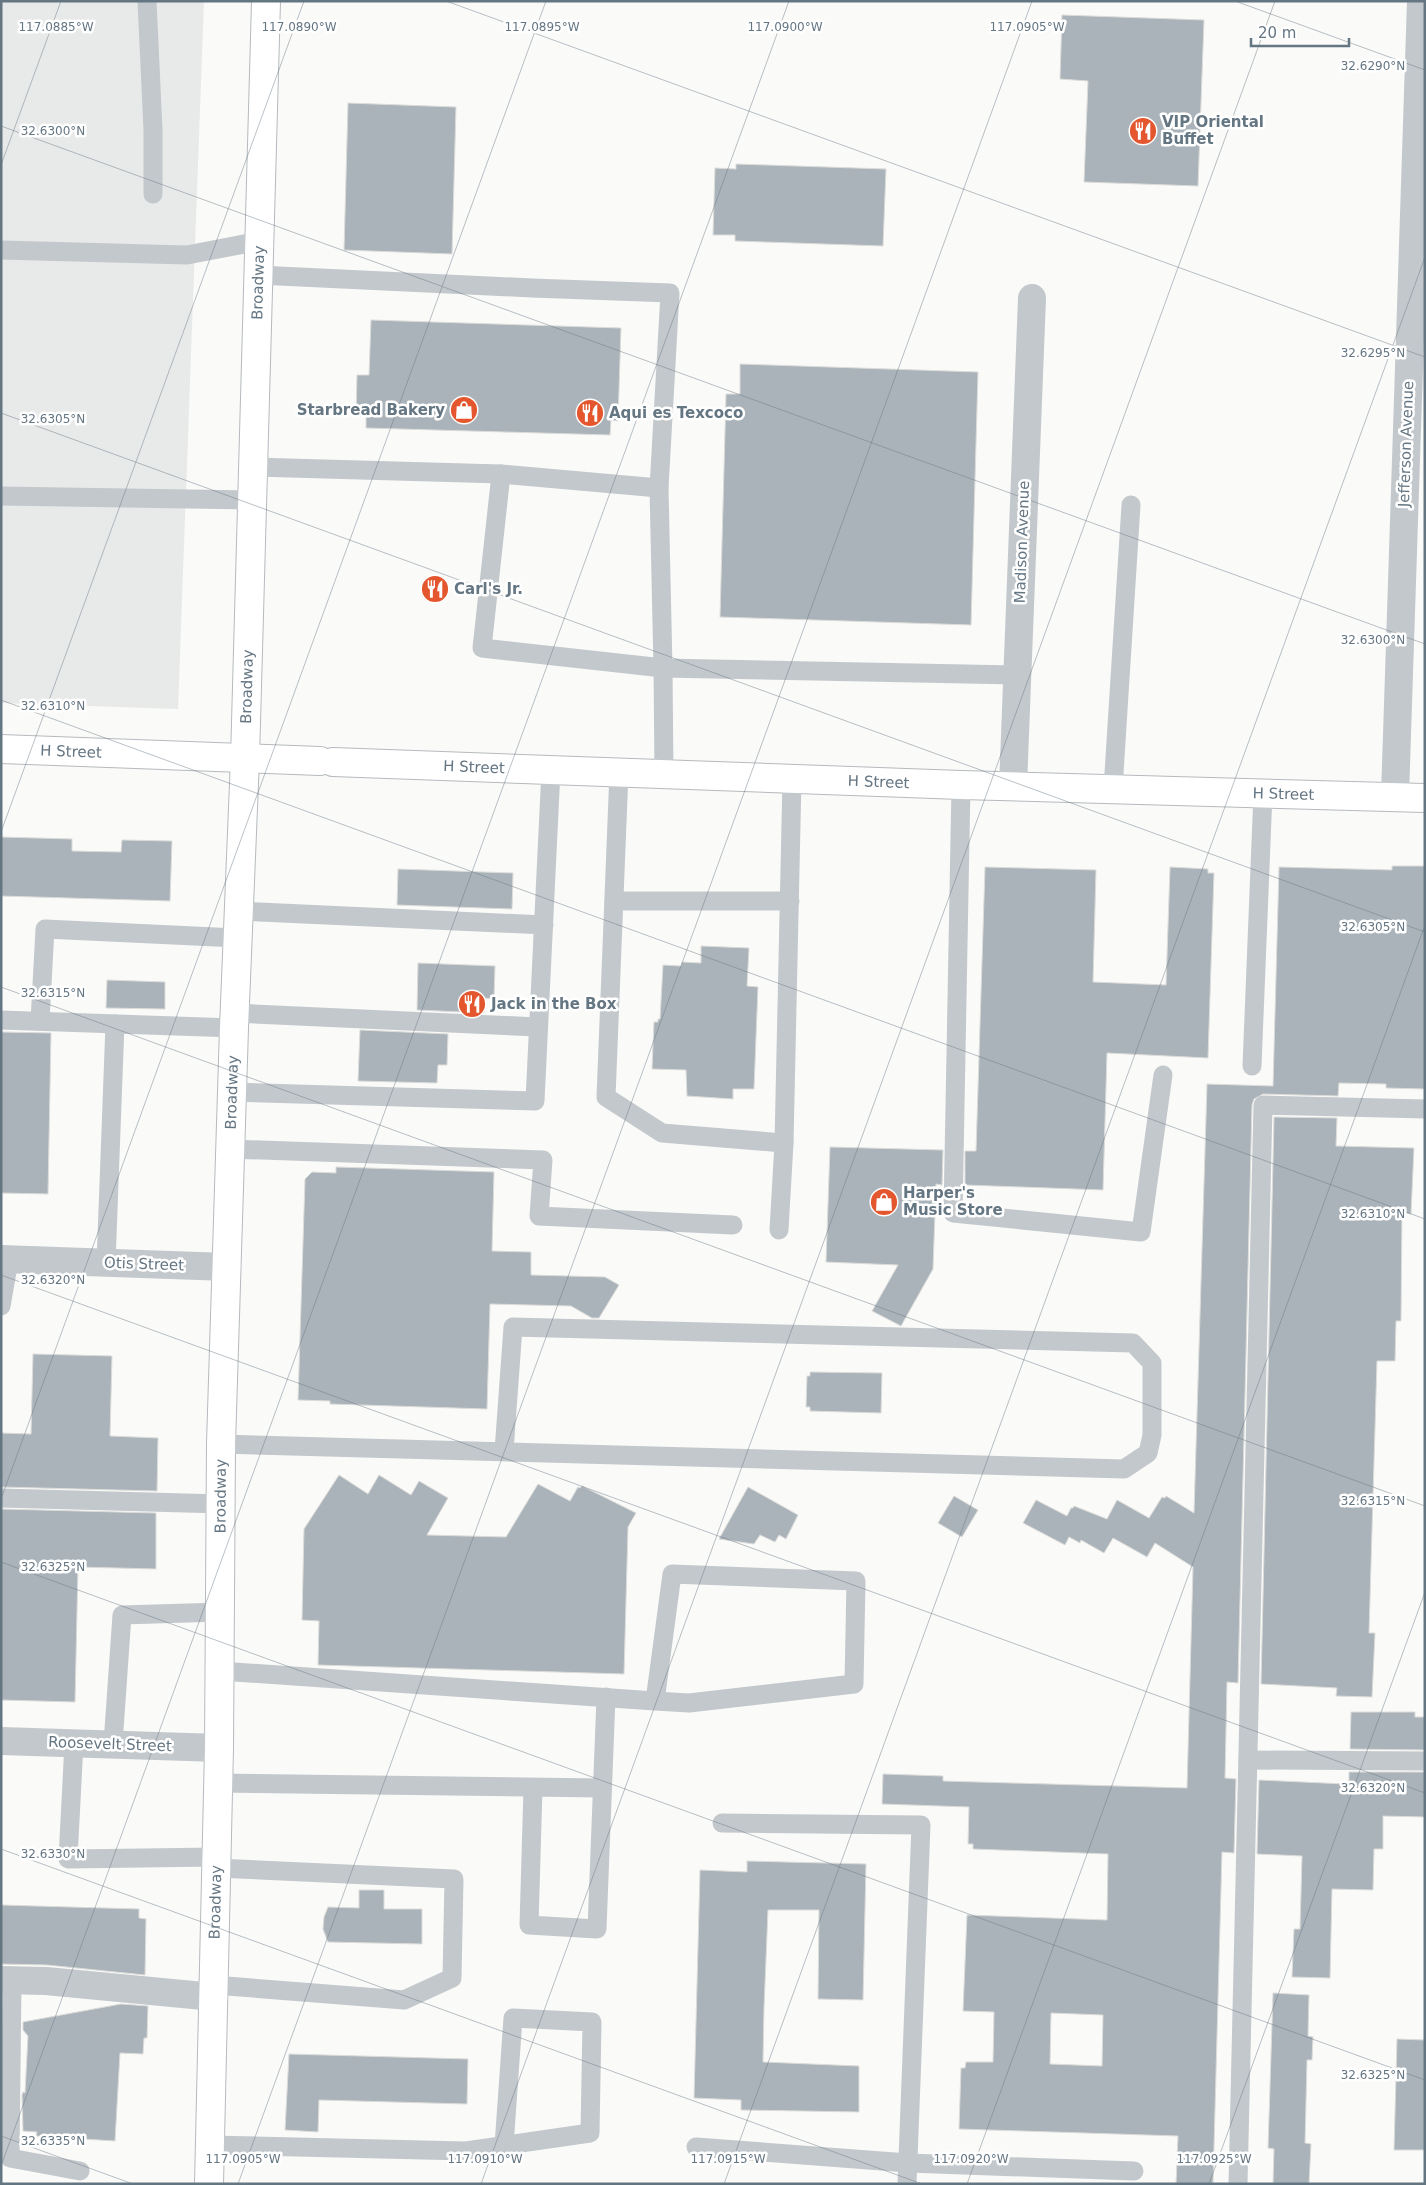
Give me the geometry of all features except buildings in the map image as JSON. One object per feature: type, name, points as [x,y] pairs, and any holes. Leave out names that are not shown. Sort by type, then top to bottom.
[{"type":"main road","name":"Broadway","points":[[209,2184],[219,1748],[221,1444],[234,1020],[245,759],[266,1]]},
{"type":"main road","name":"H Street","points":[[1,749],[961,785],[1425,798]]},
{"type":"street","name":"Jefferson Avenue","points":[[1395,796],[1421,1]]},
{"type":"street","name":"Madison Avenue","points":[[1013,786],[1032,298]]},
{"type":"street","name":"Otis Street","points":[[5,1260],[227,1267]]},
{"type":"street","name":"Roosevelt Street","points":[[1,1741],[219,1748]]},
{"type":"street","points":[[7,1980],[214,1991]]},
{"type":"lane","points":[[147,1],[153,130],[153,194]]},
{"type":"lane","points":[[1,250],[187,255],[260,241]]},
{"type":"lane","points":[[258,275],[670,293],[659,488],[664,774]]},
{"type":"lane","points":[[253,467],[501,474],[659,488]]},
{"type":"lane","points":[[501,474],[482,648],[663,668],[1017,675]]},
{"type":"lane","points":[[1,496],[252,500]]},
{"type":"lane","points":[[1113,789],[1131,505]]},
{"type":"lane","points":[[232,1092],[535,1101],[551,770]]},
{"type":"lane","points":[[620,772],[606,1097],[662,1133],[784,1143]]},
{"type":"lane","points":[[779,1230],[784,1143],[792,778]]},
{"type":"lane","points":[[961,785],[953,1213],[1141,1232],[1163,1075]]},
{"type":"lane","points":[[1252,1066],[1263,793]]},
{"type":"lane","points":[[614,901],[790,901]]},
{"type":"lane","points":[[239,911],[544,925]]},
{"type":"lane","points":[[40,1021],[45,929],[237,938]]},
{"type":"lane","points":[[1,1020],[115,1024],[234,1020],[538,1027]]},
{"type":"lane","points":[[106,1263],[115,1024]]},
{"type":"lane","points":[[1238,2184],[1263,1105],[1425,1109]]},
{"type":"lane","points":[[230,1149],[543,1160],[539,1216],[733,1225]]},
{"type":"lane","points":[[1,1306],[5,1260]]},
{"type":"lane","points":[[221,1444],[1124,1469],[1148,1453],[1152,1435],[1152,1363],[1133,1343],[513,1327],[504,1451]]},
{"type":"lane","points":[[1,1498],[222,1504]]},
{"type":"lane","points":[[220,1671],[606,1697],[655,1701],[689,1703],[854,1684],[856,1581],[672,1574],[655,1701]]},
{"type":"lane","points":[[113,1744],[122,1615],[221,1612]]},
{"type":"lane","points":[[533,1788],[529,1925],[597,1929],[606,1697]]},
{"type":"lane","points":[[74,1743],[68,1859],[216,1863],[454,1879],[452,1978],[404,2000],[214,1991]]},
{"type":"lane","points":[[1248,1760],[1425,1761]]},
{"type":"lane","points":[[218,1783],[602,1788]]},
{"type":"lane","points":[[722,1823],[921,1825],[907,2184]]},
{"type":"lane","points":[[7,1980],[10,2158],[80,2171]]},
{"type":"lane","points":[[210,2145],[466,2151],[504,2146],[590,2133],[592,2022],[514,2018],[504,2146]]},
{"type":"lane","points":[[696,2147],[908,2163],[1134,2171]]},
{"type":"shaded area","points":[[1,1],[204,1],[178,709],[1,703]]},
{"type":"place","name":"VIP Oriental Buffet","points":[[1143,131]]},
{"type":"place","name":"Starbread Bakery","points":[[464,410]]},
{"type":"place","name":"Aqui es Texcoco","points":[[590,413]]},
{"type":"place","name":"Carl's Jr.","points":[[435,589]]},
{"type":"place","name":"Jack in the Box","points":[[472,1004]]},
{"type":"place","name":"Harper's Music Store","points":[[884,1202]]}]
